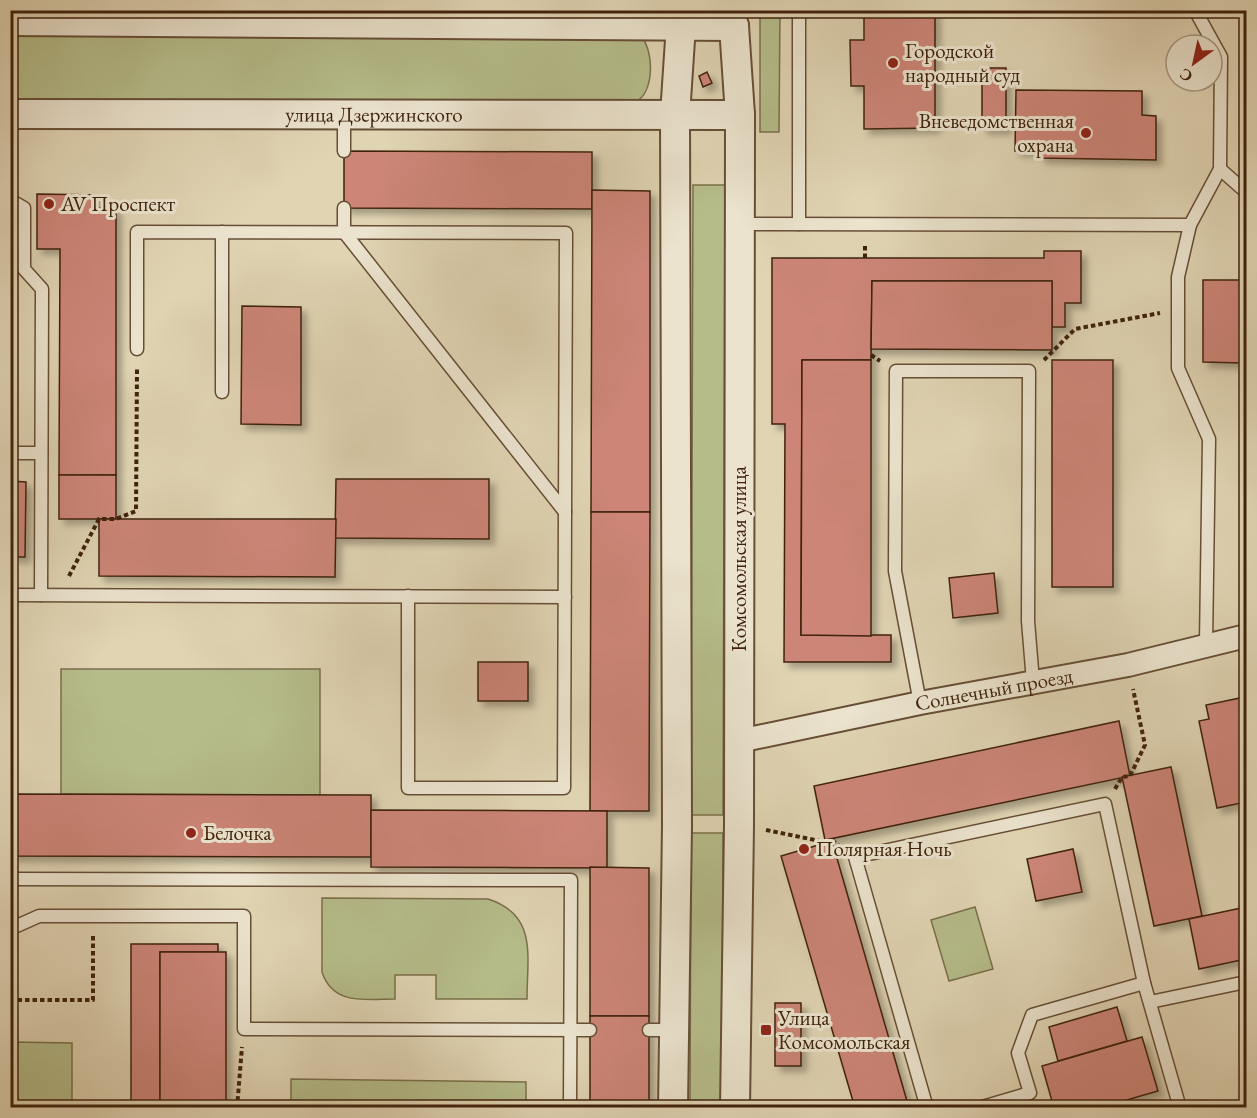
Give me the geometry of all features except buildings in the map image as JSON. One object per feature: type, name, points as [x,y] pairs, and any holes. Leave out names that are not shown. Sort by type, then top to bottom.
[{"type":"street","points":[[10,21],[319,17],[732,18]]},
{"type":"street","points":[[673,1107],[661,1030],[677,825],[675,115],[682,18]]},
{"type":"street","name":"Комсомольская улица","points":[[732,18],[740,115],[739,825],[735,1107]]},
{"type":"street","name":"улица Дзержинского","points":[[10,114],[740,115]]},
{"type":"street","name":"Солнечный проезд","points":[[739,741],[920,703],[1128,665],[1246,636]]},
{"type":"lane","points":[[799,10],[799,224]]},
{"type":"lane","points":[[1195,10],[1221,57],[1220,169],[1190,225],[1178,277],[1178,368],[1209,439],[1206,644]]},
{"type":"lane","points":[[344,115],[344,151]]},
{"type":"lane","points":[[1220,169],[1246,192]]},
{"type":"lane","points":[[10,200],[24,208],[24,269],[42,289],[41,595]]},
{"type":"lane","points":[[344,208],[344,232],[565,512]]},
{"type":"lane","points":[[739,224],[1190,225]]},
{"type":"lane","points":[[137,349],[137,232],[566,233],[564,788],[408,788],[403,596]]},
{"type":"lane","points":[[222,232],[222,392]]},
{"type":"lane","points":[[920,703],[895,571],[896,371],[1029,371],[1028,621],[1034,682]]},
{"type":"lane","points":[[10,453],[41,453]]},
{"type":"lane","points":[[10,595],[565,597]]},
{"type":"lane","points":[[927,1107],[855,856],[1105,804],[1144,983],[1180,1107]]},
{"type":"lane","points":[[10,879],[571,880],[570,1107]]},
{"type":"lane","points":[[10,929],[39,916],[244,916],[244,1029],[590,1030]]},
{"type":"lane","points":[[1150,1002],[1246,982]]},
{"type":"lane","points":[[979,1107],[1030,1093],[1018,1053],[1032,1015],[1144,983]]},
{"type":"path","points":[[1029,371],[1052,354],[1075,329],[1178,309]]},
{"type":"path","points":[[59,595],[99,519],[116,519],[136,511],[137,349]]},
{"type":"path","points":[[1105,804],[1122,777],[1130,776],[1145,745],[1128,665]]},
{"type":"path","points":[[739,825],[825,842],[832,840]]},
{"type":"path","points":[[10,1000],[93,1000],[93,916]]},
{"type":"path","points":[[237,1107],[244,1029]]},
{"type":"green space","points":[[760,11],[780,11],[779,132],[760,132]]},
{"type":"green space","points":[[11,34],[643,39],[649,54],[650,73],[646,91],[635,102],[11,101]]},
{"type":"green space","points":[[693,185],[725,185],[723,815],[691,815]]},
{"type":"green space","points":[[61,669],[320,669],[320,795],[61,794]]},
{"type":"green space","points":[[691,833],[723,833],[722,1107],[690,1108]]},
{"type":"green space","points":[[322,898],[488,899],[504,906],[515,915],[526,939],[527,999],[436,999],[436,975],[395,975],[395,999],[362,999],[342,995],[334,991],[327,983],[322,972]]},
{"type":"green space","points":[[975,907],[993,969],[949,981],[931,920]]},
{"type":"green space","points":[[11,1042],[72,1043],[72,1107],[11,1107]]},
{"type":"green space","points":[[291,1079],[526,1082],[526,1107],[291,1107]]},
{"type":"place","name":"Городской народный суд","points":[[893,63]]},
{"type":"place","name":"Вневедомственная охрана","points":[[1086,133]]},
{"type":"place","name":"AV Проспект","points":[[49,204]]},
{"type":"place","name":"Белочка","points":[[191,833]]},
{"type":"place","name":"Полярная Ночь","points":[[804,849]]},
{"type":"place","name":"Улица Комсомольская","points":[[766,1030]]}]
